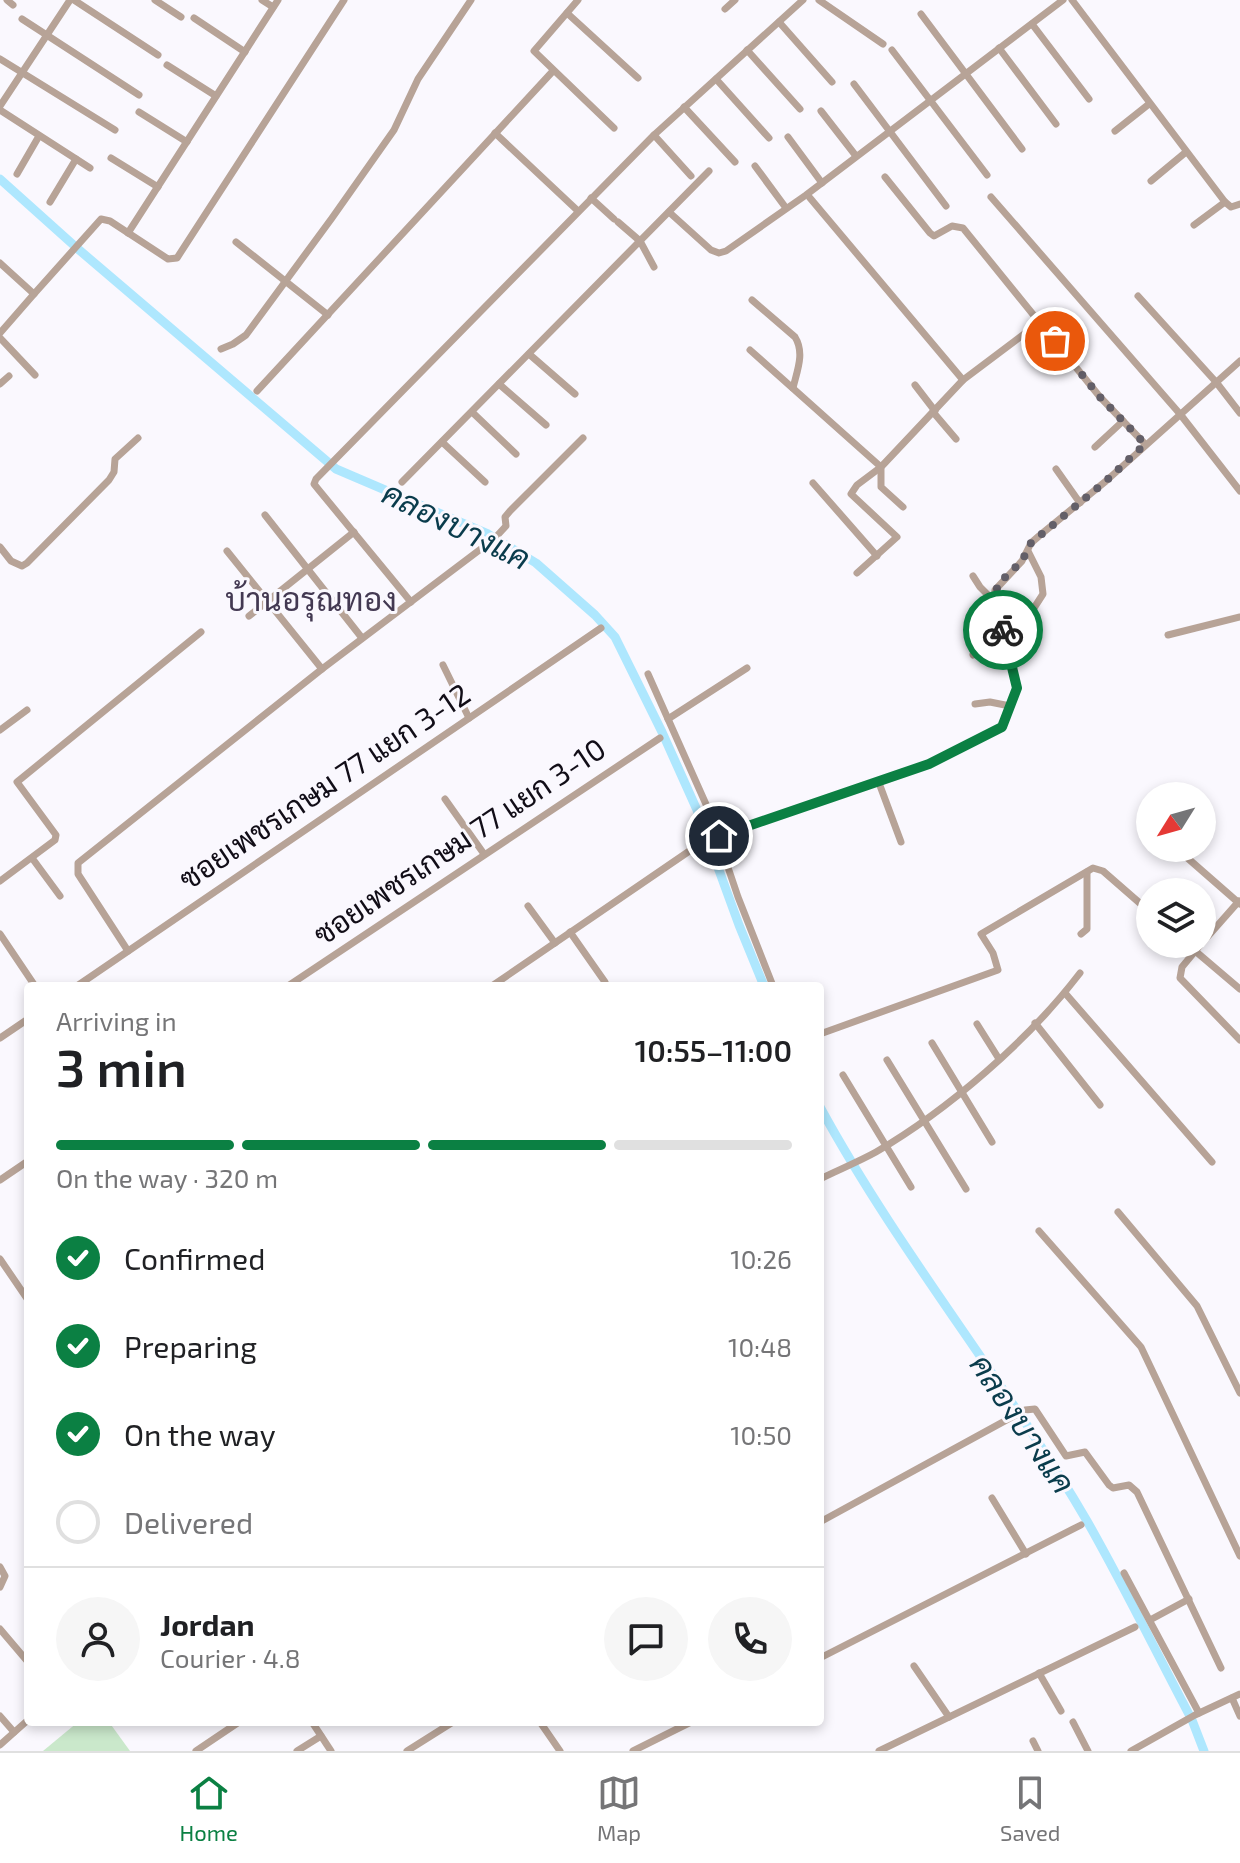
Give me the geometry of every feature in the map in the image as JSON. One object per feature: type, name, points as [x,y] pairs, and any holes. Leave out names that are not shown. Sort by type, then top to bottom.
[{"type":"street","points":[[90,168],[0,108],[72,0],[158,55]]},
{"type":"street","points":[[155,0],[181,17]]},
{"type":"street","points":[[128,233],[275,4],[262,0]]},
{"type":"street","points":[[35,375],[0,335],[101,219],[110,221],[168,259],[177,258],[344,0]]},
{"type":"street","points":[[221,349],[246,335],[394,130],[418,79],[471,0]]},
{"type":"street","points":[[578,0],[535,48],[536,54],[614,128]]},
{"type":"street","points":[[725,9],[735,0]]},
{"type":"street","points":[[411,602],[314,484],[316,479],[654,135],[803,0]]},
{"type":"street","points":[[819,0],[883,44]]},
{"type":"street","points":[[669,212],[711,250],[719,253],[726,251],[822,183],[1063,0]]},
{"type":"street","points":[[1072,0],[1225,202],[1231,207],[1240,204]]},
{"type":"street","points":[[567,13],[638,78]]},
{"type":"street","points":[[921,14],[1022,149]]},
{"type":"street","points":[[194,18],[245,52]]},
{"type":"street","points":[[22,19],[139,95]]},
{"type":"street","points":[[779,22],[832,82]]},
{"type":"street","points":[[1032,24],[1089,99]]},
{"type":"street","points":[[999,48],[1056,124]]},
{"type":"street","points":[[747,50],[800,109]]},
{"type":"street","points":[[892,50],[987,175]]},
{"type":"street","points":[[0,59],[115,130]]},
{"type":"street","points":[[167,65],[216,96]]},
{"type":"street","points":[[257,391],[553,71]]},
{"type":"street","points":[[716,79],[769,138]]},
{"type":"street","points":[[854,84],[946,206]]},
{"type":"street","points":[[1115,131],[1149,104]]},
{"type":"street","points":[[684,107],[735,162]]},
{"type":"street","points":[[821,111],[856,156]]},
{"type":"street","points":[[139,112],[187,142]]},
{"type":"street","points":[[495,133],[578,211]]},
{"type":"street","points":[[654,135],[691,176]]},
{"type":"street","points":[[17,174],[39,136]]},
{"type":"street","points":[[788,137],[822,183]]},
{"type":"street","points":[[1151,181],[1186,152]]},
{"type":"street","points":[[111,158],[158,187]]},
{"type":"street","points":[[50,202],[76,159]]},
{"type":"street","points":[[755,166],[786,208]]},
{"type":"street","points":[[402,482],[709,171]]},
{"type":"street","points":[[885,177],[934,236],[952,226],[963,228],[1145,444]]},
{"type":"street","points":[[991,197],[1180,414],[1240,491]]},
{"type":"street","points":[[591,198],[640,241],[654,267]]},
{"type":"street","points":[[810,198],[963,380]]},
{"type":"street","points":[[1194,225],[1225,202]]},
{"type":"street","points":[[236,242],[328,315]]},
{"type":"street","points":[[0,263],[34,294]]},
{"type":"street","points":[[1138,296],[1240,413]]},
{"type":"street","points":[[752,300],[800,344],[801,354],[793,388]]},
{"type":"street","points":[[857,573],[894,542],[897,534],[851,494],[857,485],[881,467],[963,380],[1040,322]]},
{"type":"street","points":[[750,350],[881,467],[881,487],[903,507]]},
{"type":"street","points":[[529,354],[575,394]]},
{"type":"street","points":[[994,601],[998,584],[1022,561],[1039,536],[1240,361]]},
{"type":"street","points":[[0,384],[9,376]]},
{"type":"street","points":[[499,384],[546,425]]},
{"type":"street","points":[[915,385],[956,439]]},
{"type":"street","points":[[472,412],[516,454]]},
{"type":"street","points":[[1095,447],[1123,421]]},
{"type":"street","points":[[0,547],[16,565],[27,563],[109,480],[114,472],[115,459],[138,438]]},
{"type":"street","points":[[128,951],[78,874],[78,863],[322,669],[499,534],[510,511],[583,438]]},
{"type":"street","points":[[442,442],[485,482]]},
{"type":"street","points":[[1056,469],[1080,503]]},
{"type":"street","points":[[813,483],[877,556]]},
{"type":"street","points":[[265,515],[362,638]]},
{"type":"street","points":[[249,616],[354,532]]},
{"type":"street","points":[[227,551],[322,669]]},
{"type":"street","points":[[973,655],[1005,638],[1043,594],[1041,577],[1028,551]]},
{"type":"street","points":[[498,982],[704,841],[929,764],[1002,727],[1017,688],[994,601],[973,576]]},
{"type":"street","points":[[1168,635],[1240,617]]},
{"type":"street","name":"ซอยเพชรเกษม 77 แยก 3-12","points":[[83,982],[601,628]]},
{"type":"street","points":[[0,881],[55,840],[56,835],[17,782],[201,632]]},
{"type":"street","points":[[443,665],[469,718]]},
{"type":"street","points":[[668,719],[747,668]]},
{"type":"street","points":[[648,674],[719,836],[738,897],[771,982]]},
{"type":"street","points":[[975,704],[990,702],[1010,706]]},
{"type":"street","points":[[0,730],[27,710]]},
{"type":"street","name":"ซอยเพชรเกษม 77 แยก 3-10","points":[[294,982],[660,738]]},
{"type":"street","points":[[879,783],[901,842]]},
{"type":"street","points":[[445,799],[484,854]]},
{"type":"street","points":[[32,858],[60,896]]},
{"type":"street","points":[[1192,862],[1239,902],[1216,927]]},
{"type":"street","points":[[824,1033],[998,970],[993,953],[981,934],[1087,872],[1099,868],[1136,900]]},
{"type":"street","points":[[1081,934],[1087,929],[1087,872]]},
{"type":"street","points":[[528,906],[555,943]]},
{"type":"street","points":[[570,932],[605,982]]},
{"type":"street","points":[[0,934],[32,982]]},
{"type":"street","points":[[1189,958],[1182,967],[1180,978],[1240,1040]]},
{"type":"street","points":[[1210,958],[1240,989]]},
{"type":"street","points":[[824,1177],[886,1145],[962,1093],[1065,993],[1080,973]]},
{"type":"street","points":[[1065,993],[1212,1162]]},
{"type":"street","points":[[0,1038],[24,1022]]},
{"type":"street","points":[[1035,1023],[1100,1105]]},
{"type":"street","points":[[977,1024],[999,1059]]},
{"type":"street","points":[[932,1043],[992,1142]]},
{"type":"street","points":[[887,1060],[966,1189]]},
{"type":"street","points":[[843,1075],[911,1187]]},
{"type":"street","points":[[0,1180],[24,1164]]},
{"type":"street","points":[[1118,1212],[1197,1306],[1240,1393]]},
{"type":"street","points":[[1039,1231],[1141,1347],[1240,1556]]},
{"type":"street","points":[[0,1259],[24,1294]]},
{"type":"street","points":[[824,1520],[1025,1410],[1035,1409],[1066,1456],[1085,1452],[1113,1488],[1133,1487],[1221,1668]]},
{"type":"street","points":[[992,1498],[1026,1554]]},
{"type":"street","points":[[824,1656],[1081,1525]]},
{"type":"street","points":[[0,1567],[5,1580],[0,1587]]},
{"type":"street","points":[[1124,1573],[1199,1713]]},
{"type":"street","points":[[1150,1620],[1189,1599]]},
{"type":"street","points":[[879,1751],[1135,1627]]},
{"type":"street","points":[[0,1629],[24,1657]]},
{"type":"street","points":[[914,1666],[949,1717]]},
{"type":"street","points":[[1039,1673],[1061,1711]]},
{"type":"street","points":[[1131,1751],[1236,1696],[1240,1716]]},
{"type":"street","points":[[0,1716],[14,1732]]},
{"type":"street","points":[[1073,1722],[1088,1751]]},
{"type":"street","points":[[0,1745],[24,1723]]},
{"type":"street","points":[[196,1751],[233,1726]]},
{"type":"street","points":[[315,1726],[331,1751]]},
{"type":"street","points":[[407,1751],[447,1726]]},
{"type":"street","points":[[543,1726],[560,1751]]},
{"type":"street","points":[[633,1751],[683,1726]]},
{"type":"street","points":[[297,1751],[321,1736]]},
{"type":"street","points":[[1033,1741],[1038,1751]]},
{"type":"green space","points":[[73,1726],[112,1726],[130,1751],[43,1751]]},
{"type":"waterway","name":"คลองบางแค","points":[[0,179],[336,469],[488,534],[536,563],[595,615],[615,637],[662,732],[697,810],[762,982]]},
{"type":"waterway","name":"คลองบางแค","points":[[824,1114],[883,1213],[1055,1468],[1087,1521],[1192,1720],[1204,1751]]},
{"type":"way so far","points":[[1003,630],[994,601],[998,584],[1022,561],[1031,543],[1145,444],[1100,397],[1055,341]]},
{"type":"district","name":"บ้านอรุณทอง","points":[[311,600]]},
{"type":"route","points":[[719,836],[929,764],[1002,727],[1017,688],[1003,630]]}]
